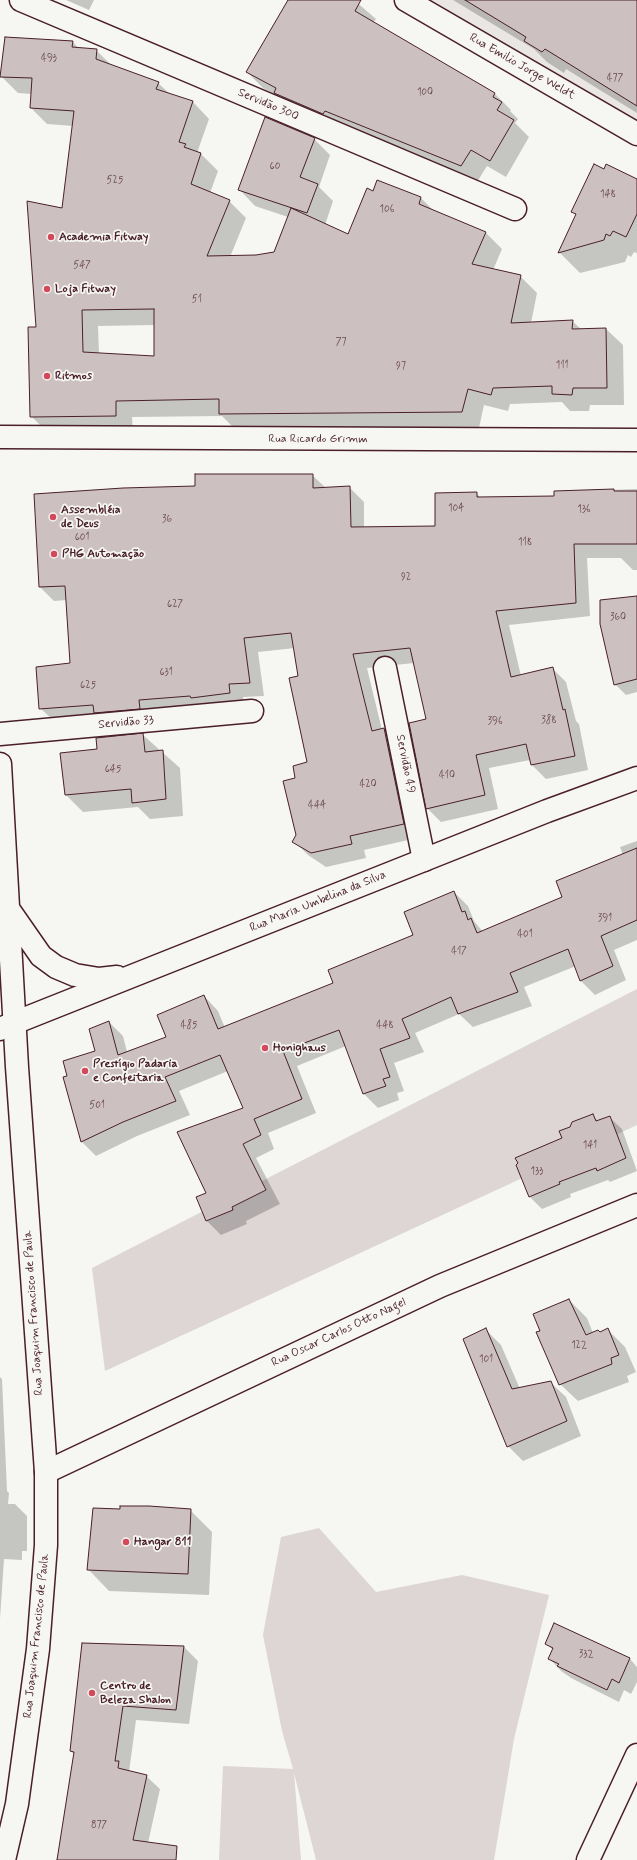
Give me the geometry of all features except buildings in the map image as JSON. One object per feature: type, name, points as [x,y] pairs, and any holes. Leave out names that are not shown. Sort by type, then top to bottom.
[{"type":"main road","name":"Servidão 300","points":[[21,0],[514,209]]},
{"type":"main road","name":"Rua Emilio Jorge Weldt","points":[[406,0],[637,134]]},
{"type":"main road","name":"Rua Ricardo Grimm","points":[[0,437],[637,440]]},
{"type":"main road","name":"Servidão 49","points":[[385,668],[424,860]]},
{"type":"main road","name":"Servidão 33","points":[[0,734],[252,711]]},
{"type":"main road","name":"Rua Joaquim Francisco de Paula","points":[[0,764],[8,909],[7,1026],[32,1290],[46,1472],[46,1545],[38,1649],[17,1804],[4,1860]]},
{"type":"main road","name":"Rua Maria Umbelina da Silva","points":[[7,1026],[547,811],[637,778]]},
{"type":"main road","points":[[8,909],[41,956],[56,967],[75,975],[99,979],[133,975]]},
{"type":"main road","name":"Rua Oscar Carlos Otto Nagel","points":[[46,1472],[440,1286],[637,1205]]},
{"type":"main road","points":[[588,1860],[637,1755]]},
{"type":"shaded area","points":[[417,0],[637,0],[637,128]]},
{"type":"shaded area","points":[[637,989],[637,1125],[105,1371],[92,1268]]},
{"type":"shaded area","points":[[319,1528],[376,1592],[462,1575],[549,1595],[514,1739],[494,1860],[316,1860],[294,1773],[301,1860],[219,1860],[223,1766],[293,1769],[282,1731],[263,1635],[281,1537]]},
{"type":"place","name":"Academia Fitway","points":[[51,237]]},
{"type":"place","name":"Loja Fitway","points":[[47,289]]},
{"type":"place","name":"Ritmos","points":[[47,376]]},
{"type":"place","name":"Assembléia de Deus","points":[[53,517]]},
{"type":"place","name":"PHG Automação","points":[[54,554]]},
{"type":"place","name":"Honighaus","points":[[265,1048]]},
{"type":"place","name":"Prestígio Padaria e Confeitaria","points":[[85,1071]]},
{"type":"place","name":"Hangar 811","points":[[126,1542]]},
{"type":"place","name":"Centro de Beleza Shalon","points":[[92,1693]]}]
